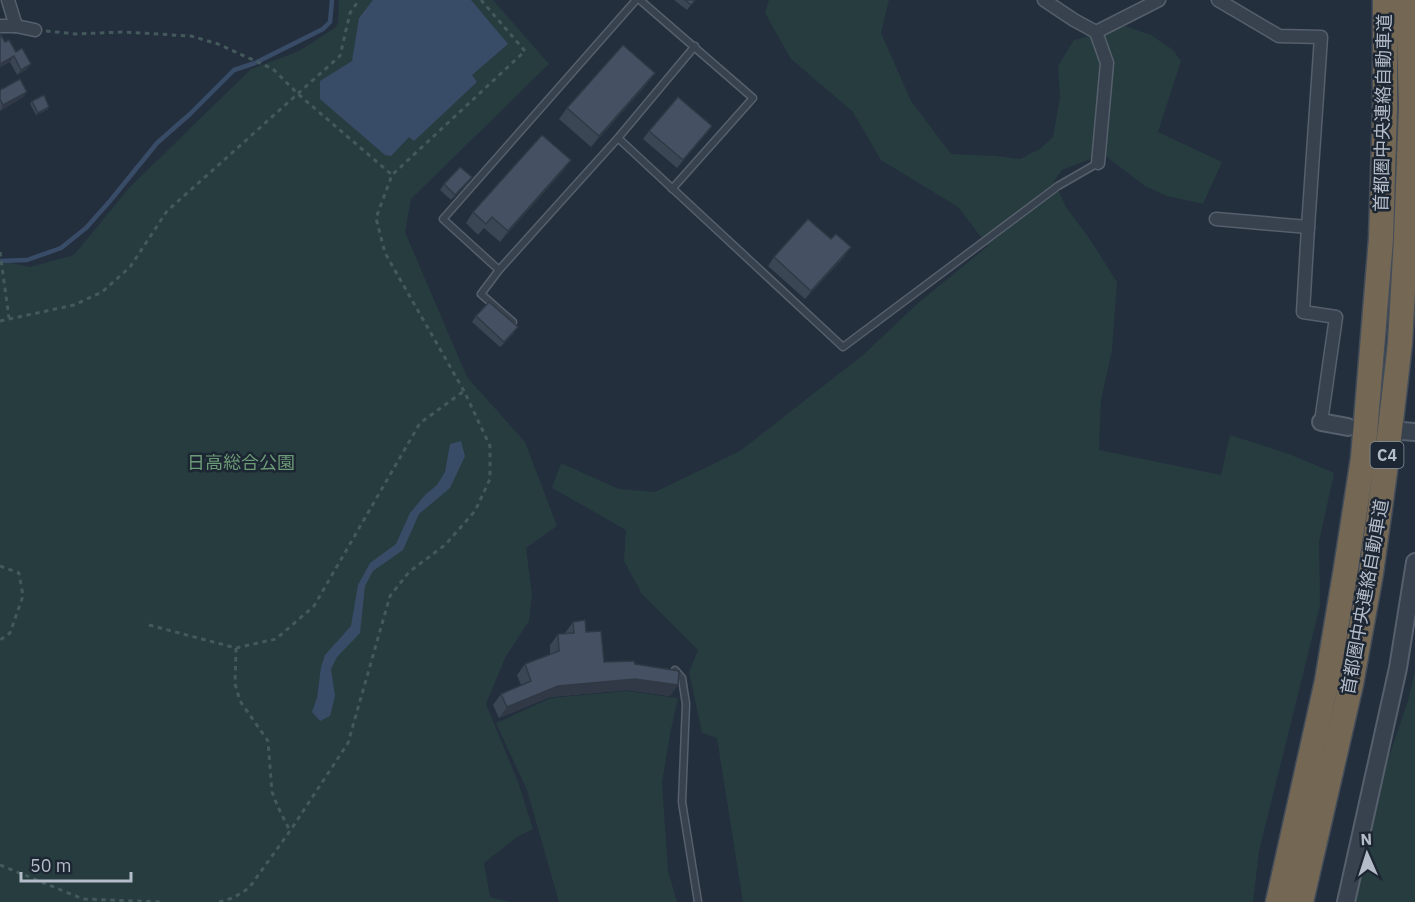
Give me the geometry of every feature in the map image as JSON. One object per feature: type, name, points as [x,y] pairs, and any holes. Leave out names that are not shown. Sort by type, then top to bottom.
[{"type":"highway","name":"首都圏中央連絡自動車道","points":[[1278,902],[1327,681],[1363,458],[1381,239],[1385,108],[1385,0]]},
{"type":"highway","name":"首都圏中央連絡自動車道","points":[[1301,902],[1351,684],[1371,573],[1386,464],[1400,343],[1407,238],[1411,107],[1408,0]]},
{"type":"street","points":[[8,0],[16,26]]},
{"type":"street","points":[[1044,0],[1096,32],[1107,63],[1098,163]]},
{"type":"street","points":[[1096,32],[1159,0]]},
{"type":"street","points":[[1218,0],[1279,36],[1321,37],[1304,312],[1336,317],[1321,423],[1348,427]]},
{"type":"street","points":[[0,26],[16,26],[35,30]]},
{"type":"street","points":[[1216,219],[1308,227]]},
{"type":"street","points":[[1346,902],[1398,668],[1415,562]]},
{"type":"lane","points":[[499,270],[443,219],[638,0],[695,46],[753,98],[672,189]]},
{"type":"lane","points":[[513,322],[480,294],[618,138],[695,46]]},
{"type":"lane","points":[[618,138],[843,347],[1058,186],[1098,163]]},
{"type":"lane","points":[[675,670],[682,678],[686,704],[682,802],[698,902]]},
{"type":"path","points":[[0,321],[74,305],[102,292],[130,267],[167,211],[340,56],[350,13],[359,0]]},
{"type":"path","points":[[219,902],[232,900],[249,888],[290,831],[348,742],[390,596],[409,572],[445,544],[476,511],[490,479],[490,446],[464,391],[385,253],[376,218],[392,175],[525,51],[481,0]]},
{"type":"path","points":[[35,30],[76,34],[122,32],[191,36],[218,44],[273,69],[298,94],[392,175]]},
{"type":"path","points":[[0,252],[9,318]]},
{"type":"path","points":[[149,625],[236,648],[276,639],[314,606],[420,423],[464,391]]},
{"type":"path","points":[[0,566],[19,573],[23,596],[10,633],[0,640]]},
{"type":"path","points":[[236,648],[235,684],[240,701],[268,741],[272,792],[290,831]]},
{"type":"path","points":[[0,865],[84,899],[162,902]]},
{"type":"green space","name":"日高総合公園","points":[[339,0],[493,0],[549,64],[411,199],[405,232],[467,377],[525,442],[557,526],[526,548],[532,595],[529,621],[506,656],[486,704],[518,782],[533,829],[517,837],[484,863],[490,897],[510,902],[0,902],[0,264],[7,262],[30,267],[74,255],[129,188],[251,69],[299,51],[335,28],[338,23]]},
{"type":"green space","points":[[769,0],[889,0],[881,33],[911,101],[951,154],[1020,159],[1040,149],[1053,137],[1060,97],[1058,66],[1074,40],[1125,26],[1151,35],[1173,50],[1181,61],[1158,132],[1222,162],[1203,204],[1167,196],[1145,186],[1103,154],[1062,170],[1054,181],[1066,207],[1117,282],[1112,350],[1101,400],[1099,450],[1221,475],[1230,435],[1289,454],[1334,473],[1319,542],[1320,606],[1259,851],[1253,902],[743,902],[717,738],[702,733],[689,672],[698,650],[642,594],[624,561],[626,530],[552,488],[561,463],[619,489],[655,492],[740,451],[863,355],[918,303],[988,246],[958,207],[881,160],[853,112],[791,59],[765,13]]},
{"type":"green space","points":[[1415,671],[1415,902],[1352,902],[1383,774],[1407,704]]},
{"type":"green space","points":[[627,691],[678,698],[662,782],[668,871],[677,902],[559,902],[527,790],[496,723],[551,698]]},
{"type":"water","points":[[373,0],[471,0],[508,44],[472,75],[477,82],[414,141],[409,137],[391,156],[385,155],[320,99],[320,81],[352,61],[359,18]]},
{"type":"water","points":[[461,441],[465,456],[450,488],[419,514],[403,550],[373,571],[365,586],[360,633],[337,657],[331,669],[335,696],[330,716],[320,721],[312,712],[317,698],[321,667],[325,655],[351,626],[358,585],[370,563],[396,544],[410,513],[437,485],[445,472],[450,444]]},
{"type":"building","points":[[685,0],[695,0],[691,5]]},
{"type":"building","points":[[0,34],[5,42],[9,40],[16,52],[22,48],[31,64],[21,70],[14,56],[0,64]]},
{"type":"building","points":[[623,45],[655,73],[599,136],[567,108]]},
{"type":"building","points":[[20,79],[27,92],[3,105],[0,90]]},
{"type":"building","points":[[44,95],[49,107],[38,113],[32,101]]},
{"type":"building","points":[[678,97],[712,126],[683,160],[649,131]]},
{"type":"building","points":[[542,135],[571,160],[508,231],[492,217],[486,224],[473,212]]},
{"type":"building","points":[[460,167],[472,177],[455,195],[444,184]]},
{"type":"building","points":[[808,219],[831,239],[836,234],[851,247],[811,291],[774,257]]},
{"type":"building","points":[[489,302],[518,327],[504,342],[476,316]]},
{"type":"building","points":[[585,620],[586,632],[601,631],[604,662],[634,661],[635,664],[679,671],[678,685],[635,679],[558,686],[507,707],[501,694],[531,681],[525,664],[559,651],[558,634],[574,633],[573,622]]},
{"type":"waterway","points":[[0,261],[27,260],[61,248],[86,228],[157,143],[234,70],[255,63],[323,29],[330,22],[332,0]]}]
